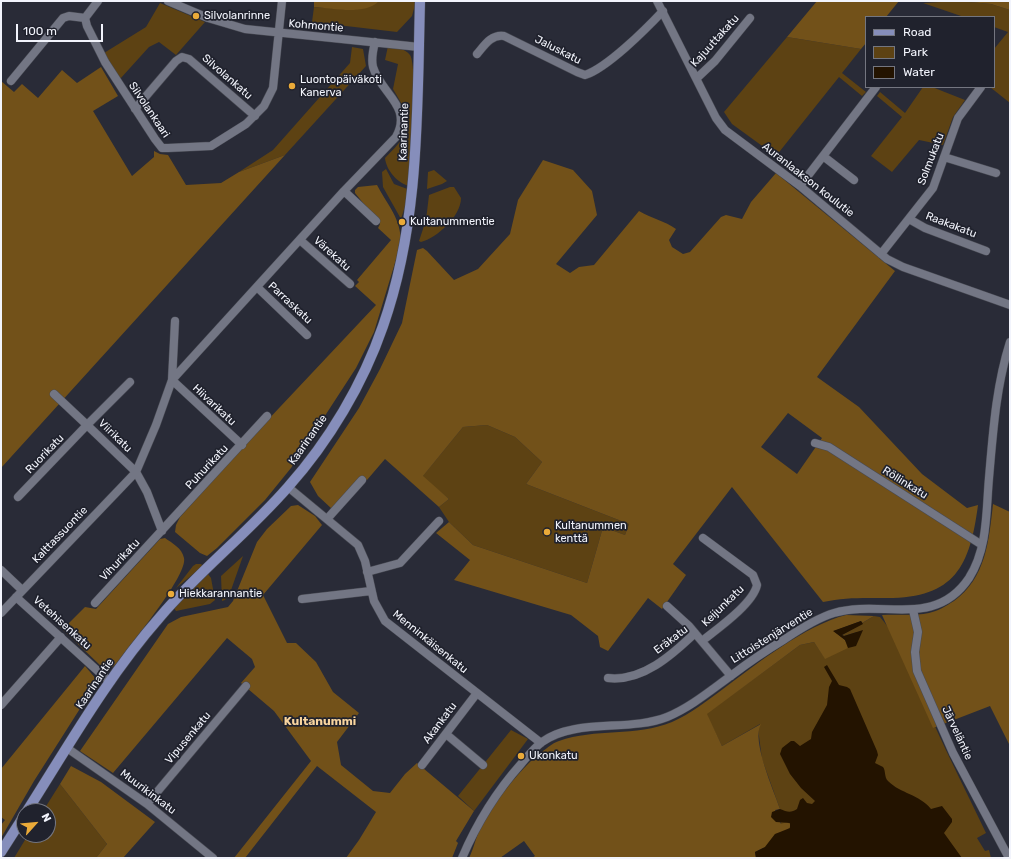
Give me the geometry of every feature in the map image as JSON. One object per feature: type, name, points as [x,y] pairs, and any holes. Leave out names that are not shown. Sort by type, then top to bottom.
[{"type":"main road","name":"Kaarinantie","points":[[32,803],[110,682],[136,645],[173,602],[288,487],[329,433],[352,394],[375,346],[390,306],[404,254],[412,202],[416,143],[420,1]]},
{"type":"main road","points":[[1,852],[16,829]]},
{"type":"street","points":[[11,81],[63,18],[69,16],[85,18],[98,1]]},
{"type":"street","name":"Kohmontie","points":[[168,1],[233,27],[277,33],[419,47]]},
{"type":"street","points":[[277,33],[282,1]]},
{"type":"street","name":"Jaluskatu","points":[[477,54],[491,39],[504,36],[585,75],[593,71],[631,42],[661,5]]},
{"type":"street","name":"Auranlaakson koulutie","points":[[661,5],[721,126],[800,186],[887,259],[903,267],[1010,305]]},
{"type":"street","name":"Silvolankaari","points":[[85,18],[105,62],[162,148],[212,146],[246,124],[255,116],[268,100],[273,88],[277,33]]},
{"type":"street","name":"Kajuuttakatu","points":[[697,78],[715,61],[750,18]]},
{"type":"street","points":[[172,380],[344,191],[396,137],[401,122],[398,107],[373,68],[372,57],[374,42]]},
{"type":"street","name":"Silvolankatu","points":[[135,109],[182,56],[188,59],[255,116]]},
{"type":"street","points":[[800,186],[875,88]]},
{"type":"street","name":"Solmukatu","points":[[881,254],[932,188],[958,118],[980,88]]},
{"type":"street","points":[[823,156],[854,180]]},
{"type":"street","points":[[944,158],[996,173]]},
{"type":"street","points":[[344,191],[376,221]]},
{"type":"street","name":"Raakakatu","points":[[909,219],[925,228],[986,251]]},
{"type":"street","name":"Värekatu","points":[[300,240],[350,284]]},
{"type":"street","name":"Parraskatu","points":[[257,287],[308,335]]},
{"type":"street","points":[[162,531],[147,492],[136,472],[156,425],[172,380],[175,321]]},
{"type":"street","name":"Littoistenjärventie","points":[[462,858],[471,836],[491,802],[513,773],[540,743],[555,735],[570,731],[640,724],[658,720],[691,704],[794,632],[826,615],[858,609],[913,610],[939,603],[959,589],[973,571],[982,545],[985,530],[996,403],[1010,342]]},
{"type":"street","name":"Hiivarikatu","points":[[172,380],[242,445]]},
{"type":"street","name":"Viirikatu","points":[[130,382],[88,425],[136,472]]},
{"type":"street","points":[[54,394],[88,425]]},
{"type":"street","name":"Puhurikatu","points":[[162,531],[267,416]]},
{"type":"street","name":"Ruorikatu","points":[[18,498],[88,425]]},
{"type":"street","name":"Röllinkatu","points":[[815,443],[829,447],[982,545]]},
{"type":"street","name":"Kalttassuontie","points":[[1,613],[136,472]]},
{"type":"street","points":[[327,519],[362,480]]},
{"type":"street","name":"Menninkäisenkatu","points":[[288,487],[358,545],[364,557],[371,592],[377,609],[388,624],[540,743]]},
{"type":"street","points":[[367,572],[400,563],[439,521]]},
{"type":"street","name":"Vihurikatu","points":[[95,603],[162,531]]},
{"type":"street","name":"Keijunkatu","points":[[702,641],[737,611],[753,593],[757,585],[753,575],[703,538]]},
{"type":"street","points":[[1,570],[22,590]]},
{"type":"street","points":[[302,599],[371,592]]},
{"type":"street","name":"Vetehisenkatu","points":[[16,597],[110,682]]},
{"type":"street","points":[[667,606],[695,633]]},
{"type":"street","name":"Järveläntie","points":[[913,610],[918,632],[915,652],[917,671],[954,753],[1009,858]]},
{"type":"street","name":"Eräkatu","points":[[608,678],[627,677],[648,669],[669,657],[695,633],[731,676]]},
{"type":"street","points":[[1,705],[61,637]]},
{"type":"street","name":"Vipusenkatu","points":[[147,804],[246,686]]},
{"type":"street","name":"Akankatu","points":[[422,765],[477,693]]},
{"type":"street","points":[[446,734],[483,765]]},
{"type":"street","name":"Muurikinkatu","points":[[67,748],[147,804],[213,858]]},
{"type":"green space","points":[[379,1],[416,1],[412,16],[397,32],[312,22],[314,7],[354,10]]},
{"type":"green space","points":[[958,1],[991,4],[1010,10],[1010,103],[991,88],[995,88],[995,48],[1008,32],[995,27],[995,16],[961,16],[923,3]]},
{"type":"green space","points":[[160,3],[205,22],[176,55],[159,42],[149,47],[120,79],[104,53],[146,27]]},
{"type":"green space","points":[[787,37],[861,49],[842,73],[866,92],[862,96],[839,77],[776,156],[732,124],[724,112]]},
{"type":"green space","points":[[388,46],[408,53],[412,63],[414,96],[410,186],[393,176],[385,158],[401,140],[406,133],[408,126],[405,110],[393,89],[398,64],[385,60]]},
{"type":"green space","points":[[352,47],[363,49],[366,66],[285,155],[239,172],[273,150],[350,63]]},
{"type":"green space","points":[[922,88],[935,88],[965,100],[953,117],[943,145],[919,140],[892,172],[871,156],[902,117],[877,96],[880,92],[905,113]]},
{"type":"green space","points":[[386,169],[394,184],[410,190],[401,219],[383,187],[382,172]]},
{"type":"green space","points":[[434,170],[447,181],[427,189],[428,172]]},
{"type":"green space","points":[[450,187],[454,187],[461,198],[460,205],[453,219],[434,236],[421,242],[419,241],[426,220],[429,195]]},
{"type":"green space","points":[[487,425],[515,437],[542,462],[526,484],[629,524],[625,535],[603,527],[587,583],[473,545],[449,522],[439,507],[449,499],[422,477],[463,427]]},
{"type":"green space","points":[[243,556],[230,593],[225,600],[222,601],[221,576]]},
{"type":"green space","points":[[196,564],[201,564],[203,566],[176,588],[193,566]]},
{"type":"green space","points":[[208,574],[211,578],[215,600],[210,604],[176,611],[174,608]]},
{"type":"green space","points":[[874,616],[880,617],[889,628],[910,667],[938,734],[986,833],[977,838],[985,851],[989,850],[991,858],[756,858],[781,824],[780,809],[762,759],[758,729],[760,724],[722,746],[706,714],[800,645],[814,642],[825,658],[857,632],[844,636],[842,635]]},
{"type":"green space","points":[[511,730],[528,739],[474,811],[458,796]]},
{"type":"green space","points":[[60,784],[107,844],[96,858],[14,858],[23,843],[56,843],[56,803],[48,803]]},
{"type":"shaded area","points":[[314,1],[379,1],[373,6],[357,10],[348,10],[314,7]]},
{"type":"shaded area","points":[[817,1],[899,1],[887,16],[865,16],[865,44],[861,49],[787,37]]},
{"type":"shaded area","points":[[958,1],[1010,1],[1010,10],[991,4]]},
{"type":"shaded area","points":[[101,67],[118,96],[93,111],[132,176],[154,157],[154,151],[160,154],[168,155],[186,185],[221,183],[239,172],[285,155],[1,468],[1,81],[14,92],[22,84],[38,98],[62,70],[77,83]]},
{"type":"shaded area","points":[[543,160],[573,170],[592,191],[597,215],[556,264],[570,273],[579,267],[594,265],[639,211],[676,229],[669,240],[672,247],[683,254],[690,252],[721,217],[726,215],[742,219],[751,202],[776,173],[895,271],[817,377],[859,407],[922,474],[967,508],[978,505],[975,527],[970,545],[964,561],[955,574],[944,585],[929,592],[910,597],[863,598],[823,602],[732,487],[673,564],[686,575],[662,609],[648,598],[608,651],[600,647],[598,636],[571,615],[454,580],[470,560],[436,533],[449,522],[473,545],[587,583],[603,527],[625,535],[629,524],[526,484],[542,462],[515,437],[487,425],[463,427],[423,476],[449,499],[439,507],[385,459],[367,480],[361,476],[332,509],[318,496],[310,482],[359,408],[402,323],[417,250],[423,248],[427,251],[454,280],[478,269],[510,234],[518,200]],"holes":[[[788,413],[822,438],[797,474],[761,447]]]},
{"type":"shaded area","points":[[377,185],[393,212],[399,226],[401,243],[374,332],[356,368],[291,468],[265,500],[217,548],[207,556],[200,553],[175,532],[176,525],[180,517],[248,441],[376,305],[355,286],[359,282],[357,280],[391,240],[378,228],[380,224],[355,193],[355,190],[358,187]]},
{"type":"shaded area","points":[[993,504],[1010,512],[1010,746],[990,706],[933,728],[882,615],[923,614],[932,612],[954,601],[965,592],[979,570],[984,557],[990,531]]},
{"type":"shaded area","points":[[298,505],[315,516],[322,525],[263,595],[287,643],[296,643],[316,662],[333,692],[359,713],[337,742],[341,765],[373,791],[390,793],[405,774],[417,763],[474,811],[456,841],[458,843],[452,858],[346,858],[376,812],[317,766],[245,858],[234,858],[311,761],[274,711],[241,683],[255,667],[252,659],[227,638],[113,773],[80,751],[168,624],[181,617],[228,607],[233,601],[257,542],[267,529],[291,506]]},
{"type":"shaded area","points":[[165,538],[176,546],[183,554],[183,566],[178,578],[160,606],[117,663],[109,668],[102,667],[60,627],[65,627],[85,607],[96,609],[160,539]]},
{"type":"shaded area","points":[[846,615],[874,616],[862,623],[861,621],[834,631],[845,640],[848,648],[825,659],[814,642],[800,645],[707,714],[722,746],[761,724],[759,742],[761,753],[764,766],[780,809],[775,810],[781,824],[787,822],[791,825],[787,831],[775,834],[765,847],[755,852],[756,858],[532,858],[535,856],[524,841],[500,858],[469,858],[481,827],[499,798],[523,769],[551,745],[573,737],[658,727],[672,722],[698,707],[766,657],[798,636],[830,620]]},
{"type":"shaded area","points":[[85,666],[96,679],[95,685],[21,803],[16,803],[16,812],[1,838],[1,825],[5,820],[1,817],[1,769]]},
{"type":"shaded area","points":[[71,766],[101,782],[155,822],[123,858],[96,858],[107,844],[60,784]]},
{"type":"water","points":[[861,621],[863,624],[842,635],[844,636],[863,630],[856,646],[848,648],[845,640],[833,631]]},
{"type":"water","points":[[827,665],[839,685],[850,689],[877,751],[878,755],[875,763],[883,767],[888,781],[899,789],[921,800],[931,809],[942,806],[952,819],[952,822],[944,833],[962,858],[756,858],[755,852],[765,847],[775,834],[790,828],[790,823],[776,822],[771,817],[772,812],[780,809],[789,812],[793,811],[797,809],[800,800],[803,798],[807,803],[812,804],[815,801],[801,788],[790,774],[780,754],[782,748],[791,741],[794,741],[800,746],[811,739],[812,732],[827,705],[829,687],[832,681],[824,667]]},
{"type":"place","name":"Silvolanrinne","points":[[196,16]]},
{"type":"place","name":"Luontopäiväkoti Kanerva","points":[[292,86]]},
{"type":"place","name":"Kultanummentie","points":[[402,222]]},
{"type":"place","name":"Kultanummen kenttä","points":[[547,532]]},
{"type":"place","name":"Hiekkarannantie","points":[[171,594]]},
{"type":"place","name":"Ukonkatu","points":[[521,756]]},
{"type":"district","name":"Kultanummi","points":[[320,722]]}]
